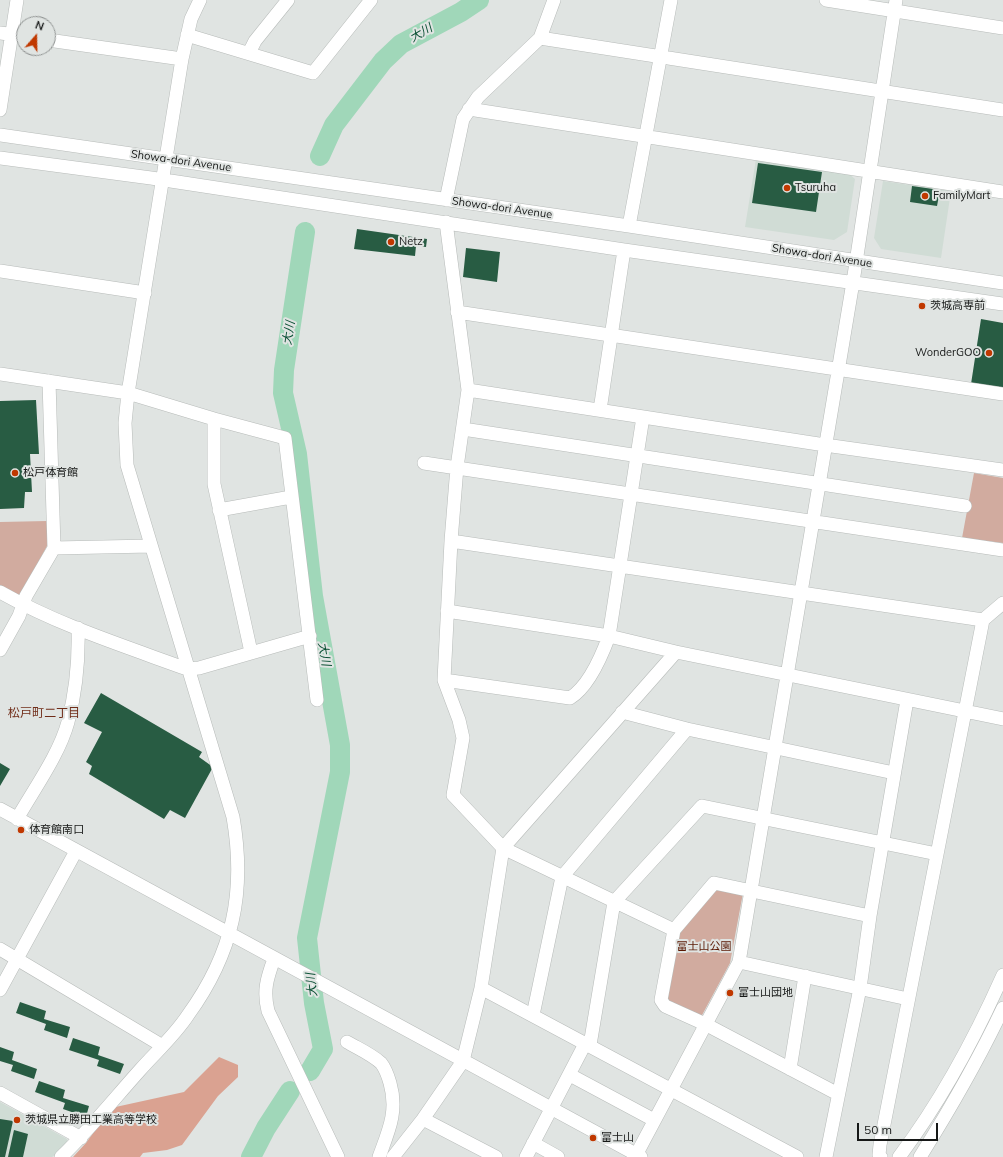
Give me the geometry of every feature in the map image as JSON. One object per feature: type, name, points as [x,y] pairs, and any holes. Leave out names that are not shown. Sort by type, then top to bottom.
[{"type":"street","points":[[0,110],[17,0]]},
{"type":"street","points":[[60,1157],[81,1138],[188,1016],[202,994],[222,956],[230,935],[238,877],[238,845],[233,817],[187,669],[127,465],[126,423],[128,394],[144,292],[182,59],[191,19],[200,0]]},
{"type":"street","points":[[249,53],[255,41],[288,0]]},
{"type":"street","points":[[187,35],[313,73],[371,0]]},
{"type":"street","points":[[446,200],[463,119],[478,98],[540,38],[554,0]]},
{"type":"street","points":[[629,226],[644,137],[671,0]]},
{"type":"street","points":[[826,0],[895,5],[1003,28]]},
{"type":"street","points":[[0,809],[274,959],[553,1108],[637,1156],[654,1120],[739,962],[763,819],[773,747],[853,282],[895,5]]},
{"type":"street","points":[[540,38],[1003,110]]},
{"type":"street","points":[[56,41],[182,59]]},
{"type":"street","points":[[469,109],[1003,192]]},
{"type":"street","name":"Showa-dori Avenue","points":[[0,136],[629,226],[856,262],[1003,283]]},
{"type":"street","name":"Showa-dori Avenue","points":[[0,158],[163,180],[624,250],[1003,304]]},
{"type":"street","points":[[446,222],[468,390],[457,467],[451,541],[444,680],[459,720],[463,738],[453,794],[503,848],[674,930]]},
{"type":"street","points":[[600,410],[624,250]]},
{"type":"street","points":[[0,271],[144,292]]},
{"type":"street","points":[[457,312],[1003,394]]},
{"type":"street","points":[[0,374],[128,394],[214,420],[285,438],[317,700]]},
{"type":"street","points":[[0,650],[24,605],[26,596],[54,548],[50,381]]},
{"type":"street","points":[[468,390],[825,445],[1003,470]]},
{"type":"street","points":[[444,680],[570,698],[579,692],[603,652],[609,636],[643,417]]},
{"type":"street","points":[[214,420],[214,484],[251,652]]},
{"type":"street","points":[[462,429],[819,482],[965,506]]},
{"type":"street","points":[[424,463],[632,495],[812,520],[1003,550]]},
{"type":"street","points":[[219,510],[291,497]]},
{"type":"street","points":[[451,541],[984,620]]},
{"type":"street","points":[[54,548],[151,546]]},
{"type":"street","points":[[0,592],[24,605],[78,628],[187,669],[198,668],[310,636]]},
{"type":"street","points":[[881,1157],[879,1155],[880,1145],[908,999],[984,620],[1003,603]]},
{"type":"street","points":[[447,611],[609,636],[676,652],[1003,719]]},
{"type":"street","points":[[17,819],[54,755],[68,723],[79,662],[78,628]]},
{"type":"street","points":[[393,1157],[423,1119],[463,1061],[481,988],[503,848],[676,652]]},
{"type":"street","points":[[826,1157],[860,988],[870,916],[884,844],[894,773],[907,700]]},
{"type":"street","points":[[622,712],[688,729],[894,773]]},
{"type":"street","points":[[533,1015],[562,877],[688,729]]},
{"type":"street","points":[[526,1157],[588,1044],[614,902],[702,806],[937,854]]},
{"type":"street","points":[[0,990],[76,851]]},
{"type":"street","points":[[838,1094],[705,1024],[665,1006],[661,1000],[674,930],[714,883],[751,889],[870,916]]},
{"type":"street","points":[[0,948],[161,1045]]},
{"type":"street","points":[[274,959],[265,986],[265,998],[268,1011],[338,1157]]},
{"type":"street","points":[[739,962],[908,999]]},
{"type":"street","points":[[899,1157],[928,1119],[976,1033],[1003,975]]},
{"type":"street","points":[[790,1069],[805,976]]},
{"type":"street","points":[[481,988],[797,1157]]},
{"type":"street","points":[[920,1157],[948,1111],[1002,1013]]},
{"type":"street","points":[[347,1042],[372,1056],[382,1065],[389,1078],[393,1093],[394,1109],[379,1157]]},
{"type":"street","points":[[570,1075],[654,1120]]},
{"type":"street","points":[[0,1093],[81,1138]]},
{"type":"street","points":[[423,1119],[482,1154],[496,1157]]},
{"type":"street","points":[[534,1143],[558,1157]]},
{"type":"shaded area","points":[[756,159],[848,173],[855,179],[847,232],[834,240],[745,227]]},
{"type":"shaded area","points":[[883,181],[951,191],[941,258],[881,249],[874,238]]},
{"type":"shaded area","points":[[219,1057],[238,1065],[238,1077],[218,1096],[182,1145],[167,1150],[143,1153],[140,1157],[73,1157],[86,1143],[111,1108],[184,1092]]},
{"type":"shaded area","name":"茨城県立勝田工業高等学校","points":[[0,1102],[67,1139],[67,1145],[52,1157],[0,1157]]},
{"type":"green space","points":[[974,473],[1003,478],[1003,543],[962,538]]},
{"type":"green space","points":[[47,521],[47,546],[20,597],[0,585],[0,522]]},
{"type":"green space","name":"富士山公園","points":[[715,886],[743,893],[730,963],[701,1017],[665,1001],[678,931]]},
{"type":"building","name":"Tsuruha","points":[[758,163],[822,172],[816,212],[752,203]]},
{"type":"building","name":"FamilyMart","points":[[912,186],[940,190],[937,206],[910,202]]},
{"type":"building","name":"Netz","points":[[357,229],[427,239],[426,247],[416,246],[415,256],[354,249]]},
{"type":"building","points":[[466,248],[500,252],[497,282],[463,277]]},
{"type":"building","name":"WonderGOO","points":[[981,319],[1003,323],[1003,389],[971,384]]},
{"type":"building","name":"松戸体育館","points":[[36,400],[39,454],[30,454],[32,492],[25,492],[24,508],[0,509],[0,401]]},
{"type":"building","points":[[101,693],[202,752],[199,757],[213,767],[185,818],[170,810],[164,819],[89,774],[92,766],[86,762],[102,732],[84,723]]},
{"type":"building","points":[[0,763],[10,769],[0,786]]},
{"type":"building","points":[[20,1002],[46,1011],[44,1019],[70,1027],[67,1038],[44,1030],[46,1024],[16,1013]]},
{"type":"building","points":[[73,1038],[100,1047],[98,1055],[124,1064],[120,1074],[97,1066],[99,1060],[69,1050]]},
{"type":"building","points":[[0,1047],[14,1052],[12,1060],[37,1069],[34,1079],[11,1071],[13,1065],[0,1061]]},
{"type":"building","points":[[39,1081],[65,1090],[63,1098],[89,1106],[86,1117],[63,1109],[65,1103],[35,1092]]},
{"type":"building","points":[[0,1119],[13,1121],[5,1157],[0,1157]]},
{"type":"building","points":[[14,1130],[28,1134],[23,1157],[8,1157]]},
{"type":"waterway","name":"大川","points":[[320,156],[334,125],[383,61],[401,44],[461,12],[479,0]]},
{"type":"waterway","name":"大川","points":[[305,232],[284,370],[283,393],[297,454],[313,596],[340,745],[340,772],[307,938],[314,1003],[323,1049],[310,1071]]},
{"type":"waterway","points":[[251,1157],[266,1128],[290,1091]]},
{"type":"place","name":"Tsuruha","points":[[787,188]]},
{"type":"place","name":"FamilyMart","points":[[925,196]]},
{"type":"place","name":"Netz","points":[[391,242]]},
{"type":"place","name":"茨城高専前","points":[[922,306]]},
{"type":"place","name":"WonderGOO","points":[[989,353]]},
{"type":"place","name":"松戸体育館","points":[[15,473]]},
{"type":"place","name":"体育館南口","points":[[21,830]]},
{"type":"place","name":"富士山団地","points":[[730,993]]},
{"type":"place","name":"茨城県立勝田工業高等学校","points":[[17,1120]]},
{"type":"place","name":"富士山","points":[[593,1138]]},
{"type":"district","name":"松戸町二丁目","points":[[44,713]]}]
